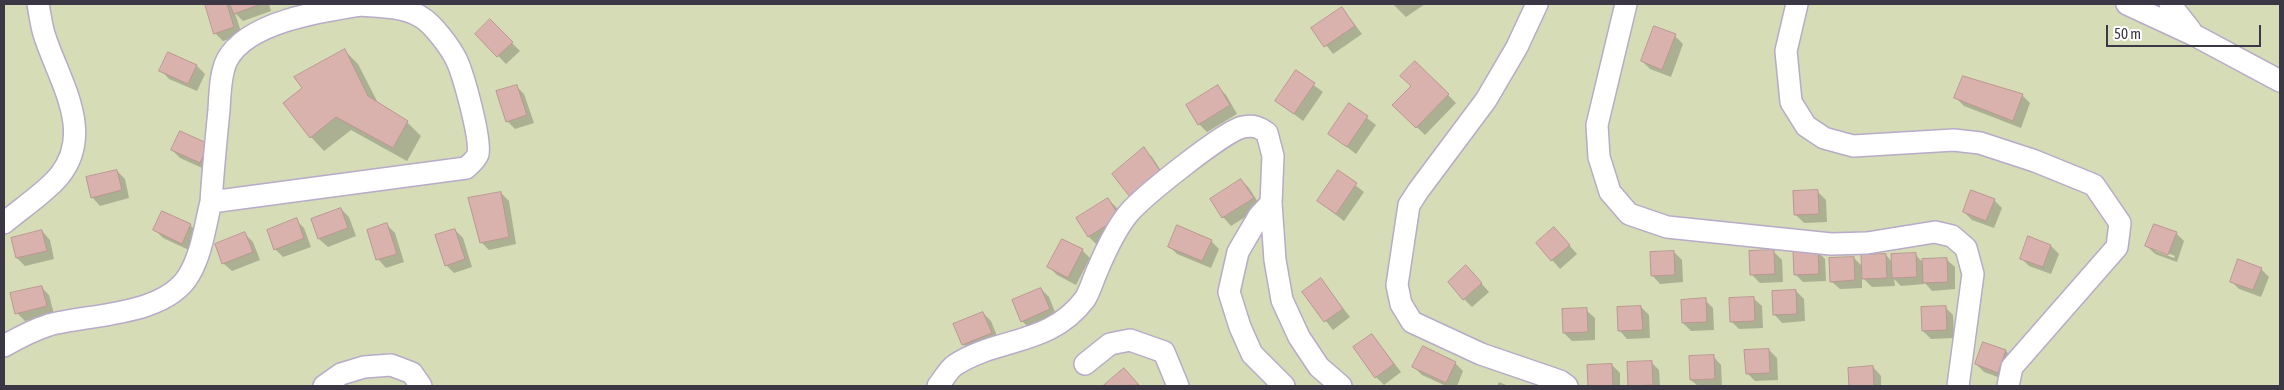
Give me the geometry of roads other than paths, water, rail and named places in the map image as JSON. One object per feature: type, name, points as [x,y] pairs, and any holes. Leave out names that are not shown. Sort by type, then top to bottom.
[{"type":"street","points":[[4,223],[59,176],[73,152],[74,129],[72,108],[44,33],[38,4]]},
{"type":"street","points":[[1537,4],[1517,46],[1486,100],[1409,205],[1397,285],[1401,304],[1412,322],[1481,354],[1560,381],[1567,386]]},
{"type":"street","points":[[1626,4],[1597,125],[1599,157],[1610,192],[1629,214],[1667,227],[1831,244],[1867,243],[1935,232],[1952,236],[1966,248],[1973,274],[1958,386]]},
{"type":"street","points":[[1797,4],[1786,51],[1791,102],[1806,126],[1824,138],[1853,146],[1954,140],[1980,143],[2035,161],[2094,185],[2120,223],[2117,247],[2012,367],[2008,386]]},
{"type":"street","points":[[2127,4],[2194,35],[2280,81]]},
{"type":"street","points":[[2170,4],[2194,35]]},
{"type":"street","points":[[4,346],[18,337],[48,326],[136,310],[168,296],[188,277],[198,257],[211,202],[220,90],[226,61],[240,44],[252,34],[265,27],[335,9],[361,5],[402,9],[421,17],[446,43],[457,61],[478,136],[478,155],[466,168],[211,202]]},
{"type":"street","points":[[938,386],[953,366],[976,355],[1049,331],[1070,315],[1086,298],[1106,250],[1128,214],[1167,179],[1241,127],[1257,126],[1268,133],[1273,156],[1271,203],[1275,260],[1282,300],[1299,337],[1319,367],[1341,386]]},
{"type":"street","points":[[1271,203],[1258,216],[1238,252],[1229,292],[1240,327],[1252,354],[1284,386]]},
{"type":"street","points":[[1085,364],[1110,344],[1130,340],[1164,352],[1178,386]]},
{"type":"street","points":[[324,386],[341,374],[364,368],[392,365],[412,373],[422,386]]}]
